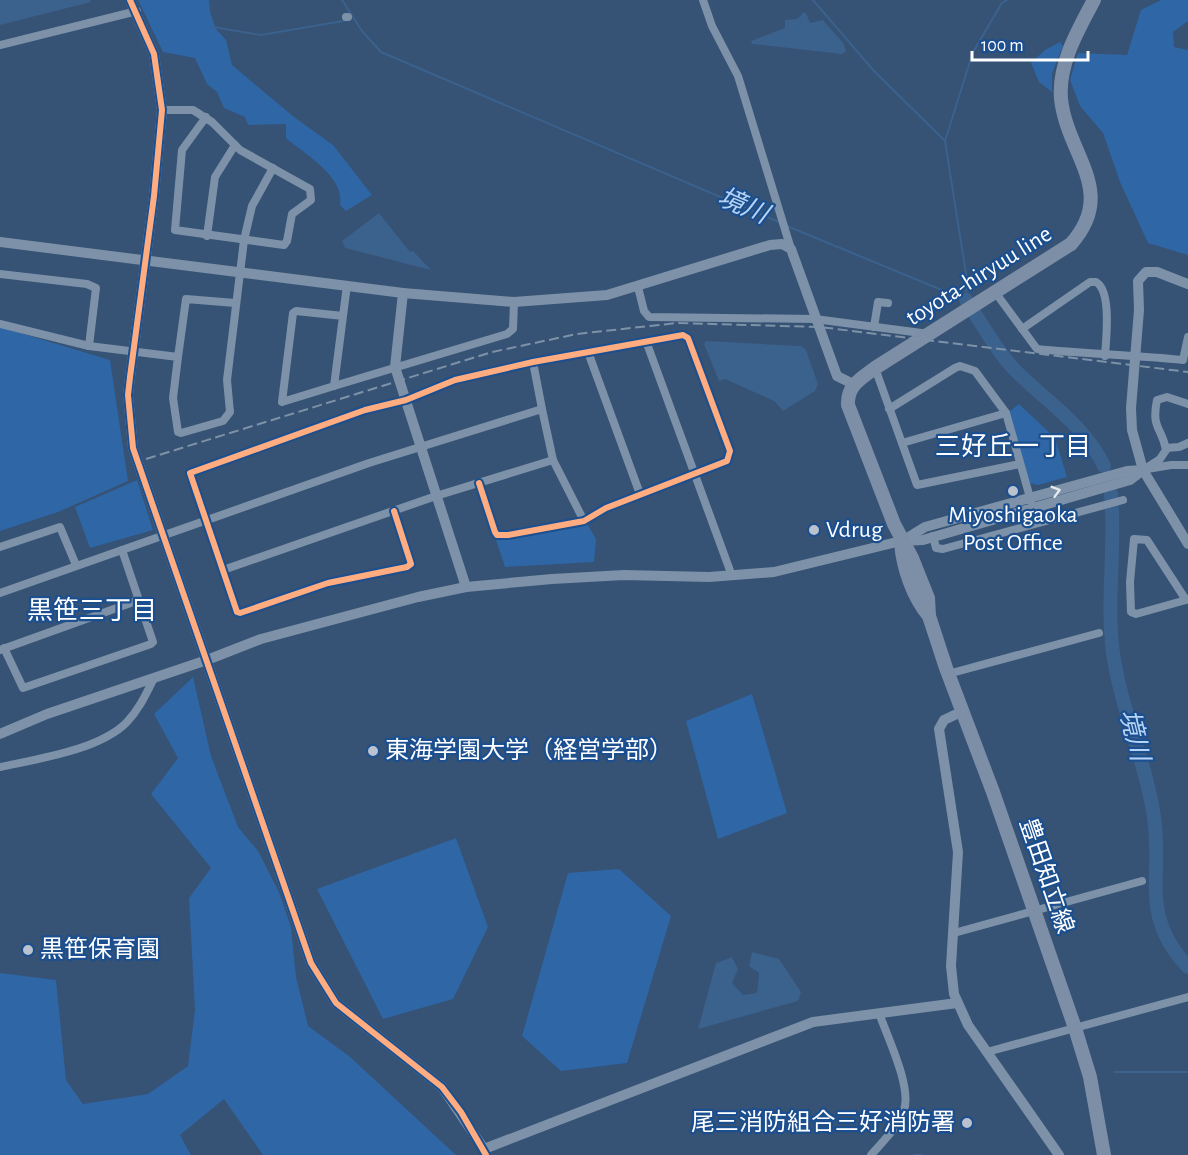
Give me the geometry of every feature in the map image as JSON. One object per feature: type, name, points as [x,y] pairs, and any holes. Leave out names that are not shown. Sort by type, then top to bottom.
[{"type":"main road","name":"toyota-hiryuu line","points":[[853,384],[1071,244],[1084,230],[1092,208],[1092,190],[1067,125],[1061,91],[1065,62],[1094,0]]},
{"type":"main road","points":[[853,384],[849,390],[848,405],[901,541]]},
{"type":"main road","name":"豊田知立線","points":[[901,541],[904,565],[919,604],[929,616],[1076,1028],[1092,1084],[1104,1155]]},
{"type":"street","points":[[130,0],[137,11],[157,63],[162,111],[128,395],[133,448],[311,963],[336,1003],[364,1028],[442,1087],[485,1152],[801,1026],[824,1019],[957,1003]]},
{"type":"street","points":[[703,0],[712,26],[738,76],[788,233],[791,249],[837,376],[853,384]]},
{"type":"street","points":[[0,45],[137,11]]},
{"type":"street","points":[[162,111],[193,110],[206,117],[235,145],[310,189],[313,197],[292,214],[287,241],[284,245],[177,232],[174,228],[182,150],[206,117]]},
{"type":"street","points":[[207,236],[215,177],[235,145]]},
{"type":"street","points":[[235,303],[186,299],[173,398],[178,432],[181,433],[229,417],[227,380],[244,240],[252,207],[273,168]]},
{"type":"street","points":[[0,242],[403,293],[514,303],[607,295],[770,245],[782,244],[791,249]]},
{"type":"street","points":[[1188,284],[1157,272],[1146,272],[1142,275],[1137,288],[1139,310],[1131,419],[1143,470],[1188,544]]},
{"type":"street","points":[[0,274],[87,284],[96,288],[88,346]]},
{"type":"street","points":[[1022,329],[1090,282],[1096,282],[1103,289],[1107,318],[1105,356]]},
{"type":"street","points":[[334,386],[347,285]]},
{"type":"street","points":[[638,287],[644,311],[649,316],[815,319],[930,334]]},
{"type":"street","points":[[403,293],[395,367],[466,587]]},
{"type":"street","points":[[991,295],[1037,349],[1105,356],[1135,355],[1183,360],[1188,337]]},
{"type":"street","points":[[874,327],[878,302],[888,303]]},
{"type":"street","points":[[343,316],[296,310],[293,312],[280,400],[284,403],[510,333],[514,303]]},
{"type":"street","points":[[0,324],[88,346],[178,357]]},
{"type":"street","points":[[394,511],[411,564],[407,567],[328,583],[240,614],[237,612],[190,476],[192,470],[364,410],[406,400],[455,380],[533,362],[683,334],[688,339],[730,451],[726,461],[606,508],[584,521],[497,535],[479,483]]},
{"type":"street","points":[[646,341],[732,576]]},
{"type":"street","points":[[588,352],[640,494]]},
{"type":"street","points":[[533,362],[553,460],[584,521]]},
{"type":"street","points":[[889,409],[960,366],[975,371],[1006,413],[1032,503]]},
{"type":"street","points":[[875,368],[918,486],[1020,464]]},
{"type":"street","points":[[1166,448],[1155,424],[1157,400],[1167,397],[1188,404]]},
{"type":"street","points":[[0,593],[420,446],[542,409]]},
{"type":"street","points":[[902,443],[1006,413]]},
{"type":"street","points":[[1166,448],[1179,447],[1188,443]]},
{"type":"street","points":[[1143,470],[1160,459],[1166,448]]},
{"type":"street","points":[[223,570],[436,496],[553,460]]},
{"type":"street","points":[[1,730],[207,660],[261,639],[323,621],[466,587],[624,575],[732,576],[774,572],[901,541],[933,536],[1127,471],[1188,465]]},
{"type":"street","points":[[933,536],[936,548],[943,549],[1123,500]]},
{"type":"street","points":[[901,541],[925,527],[1032,503]]},
{"type":"street","points":[[0,547],[60,526],[76,565]]},
{"type":"street","points":[[1134,539],[1147,540],[1187,600],[1136,614],[1131,612],[1134,539]]},
{"type":"street","points":[[122,550],[139,600],[153,642],[23,688],[2,649],[139,600]]},
{"type":"street","points":[[948,674],[1100,633]]},
{"type":"street","points":[[0,767],[61,752],[113,733],[126,723],[146,698],[154,678]]},
{"type":"street","points":[[963,711],[944,720],[939,729],[958,852],[951,976],[957,1003],[987,1052],[1059,1155]]},
{"type":"street","points":[[954,933],[1142,881]]},
{"type":"street","points":[[987,1052],[1188,997]]},
{"type":"street","points":[[871,1155],[900,1120],[906,1100],[902,1078],[879,1012]]},
{"type":"shaded area","points":[[0,0],[90,0],[91,2],[0,25]]},
{"type":"shaded area","points":[[138,0],[209,0],[210,12],[216,29],[226,40],[232,65],[294,117],[333,145],[372,195],[346,211],[340,205],[340,194],[330,175],[286,138],[286,124],[248,125],[245,117],[224,108],[217,92],[207,84],[195,58],[163,52]]},
{"type":"shaded area","points":[[1161,0],[1188,0],[1188,21],[1173,32],[1174,47],[1188,50],[1188,255],[1148,243],[1120,182],[1103,133],[1080,106],[1070,80],[1078,53],[1127,55],[1141,10]]},
{"type":"shaded area","points":[[806,13],[810,23],[823,20],[844,44],[846,52],[842,54],[752,44],[751,41],[785,28],[785,20],[797,19]]},
{"type":"shaded area","points":[[1060,42],[1063,46],[1052,73],[1052,92],[1039,82],[1031,63],[1045,50]]},
{"type":"shaded area","points":[[379,213],[410,252],[413,251],[431,270],[345,248],[342,241]]},
{"type":"shaded area","points":[[0,327],[110,360],[128,481],[58,512],[0,531]]},
{"type":"shaded area","points":[[706,341],[801,346],[806,350],[818,384],[815,391],[783,411],[774,401],[725,379],[719,381],[704,344]]},
{"type":"shaded area","points":[[1019,404],[1055,438],[1067,477],[1038,485],[1030,483],[1009,412]]},
{"type":"shaded area","points":[[137,480],[153,530],[90,548],[75,507]]},
{"type":"shaded area","points":[[585,520],[596,539],[594,562],[505,567],[495,537]]},
{"type":"shaded area","points":[[193,677],[211,756],[238,827],[258,851],[279,892],[291,927],[296,977],[308,1026],[349,1056],[456,1155],[263,1155],[224,1099],[180,1135],[191,1155],[0,1155],[0,973],[56,980],[66,1080],[83,1104],[148,1094],[188,1066],[195,1010],[189,898],[211,868],[151,794],[178,758],[154,714]]},
{"type":"shaded area","points":[[752,694],[787,813],[718,839],[686,721]]},
{"type":"shaded area","points":[[456,838],[488,927],[453,999],[383,1019],[317,889]]},
{"type":"shaded area","points":[[619,869],[671,916],[627,1063],[561,1071],[522,1036],[568,873]]},
{"type":"shaded area","points":[[752,952],[779,959],[801,992],[798,1001],[698,1029],[716,963],[732,957],[738,969],[732,983],[743,995],[757,993],[759,973],[749,966]]},
{"type":"waterway","name":"境川","points":[[342,0],[362,31],[381,52],[779,222]]},
{"type":"waterway","points":[[813,0],[874,71],[944,140]]},
{"type":"waterway","points":[[787,226],[966,300],[967,280],[945,141],[973,52],[1002,3],[1007,0]]},
{"type":"waterway","points":[[213,27],[261,35],[349,20]]},
{"type":"waterway","name":"境川","points":[[966,300],[1006,361],[1075,425],[1096,451],[1104,466]]},
{"type":"waterway","name":"境川","points":[[1111,494],[1110,613],[1113,653],[1154,817],[1158,913],[1163,930],[1188,967]]},
{"type":"waterway","points":[[1114,1072],[1188,1072]]},
{"type":"waterway","points":[[914,1155],[921,1155]]},
{"type":"railway","points":[[146,459],[492,352],[577,334],[677,323],[820,327],[1188,372]]},
{"type":"cycle path","points":[[130,0],[154,54],[162,110],[154,196],[128,395],[133,448],[311,963],[336,1003],[442,1087],[461,1112],[486,1155]]},
{"type":"cycle path","points":[[394,511],[411,564],[407,567],[328,583],[240,613],[237,612],[190,473],[365,410],[406,400],[455,380],[533,362],[683,335],[688,338],[730,451],[727,461],[606,508],[584,521],[508,535],[497,535],[495,532],[479,483]]},
{"type":"place","name":"Miyoshigaoka Post Office","points":[[1013,491]]},
{"type":"place","name":"Vdrug","points":[[814,530]]},
{"type":"place","name":"東海学園大学（経営学部）","points":[[373,751]]},
{"type":"place","name":"黒笹保育園","points":[[28,950]]},
{"type":"place","name":"尾三消防組合三好消防署","points":[[967,1123]]},
{"type":"district","name":"三好丘一丁目","points":[[1013,447]]},
{"type":"district","name":"黒笹三丁目","points":[[92,611]]}]
